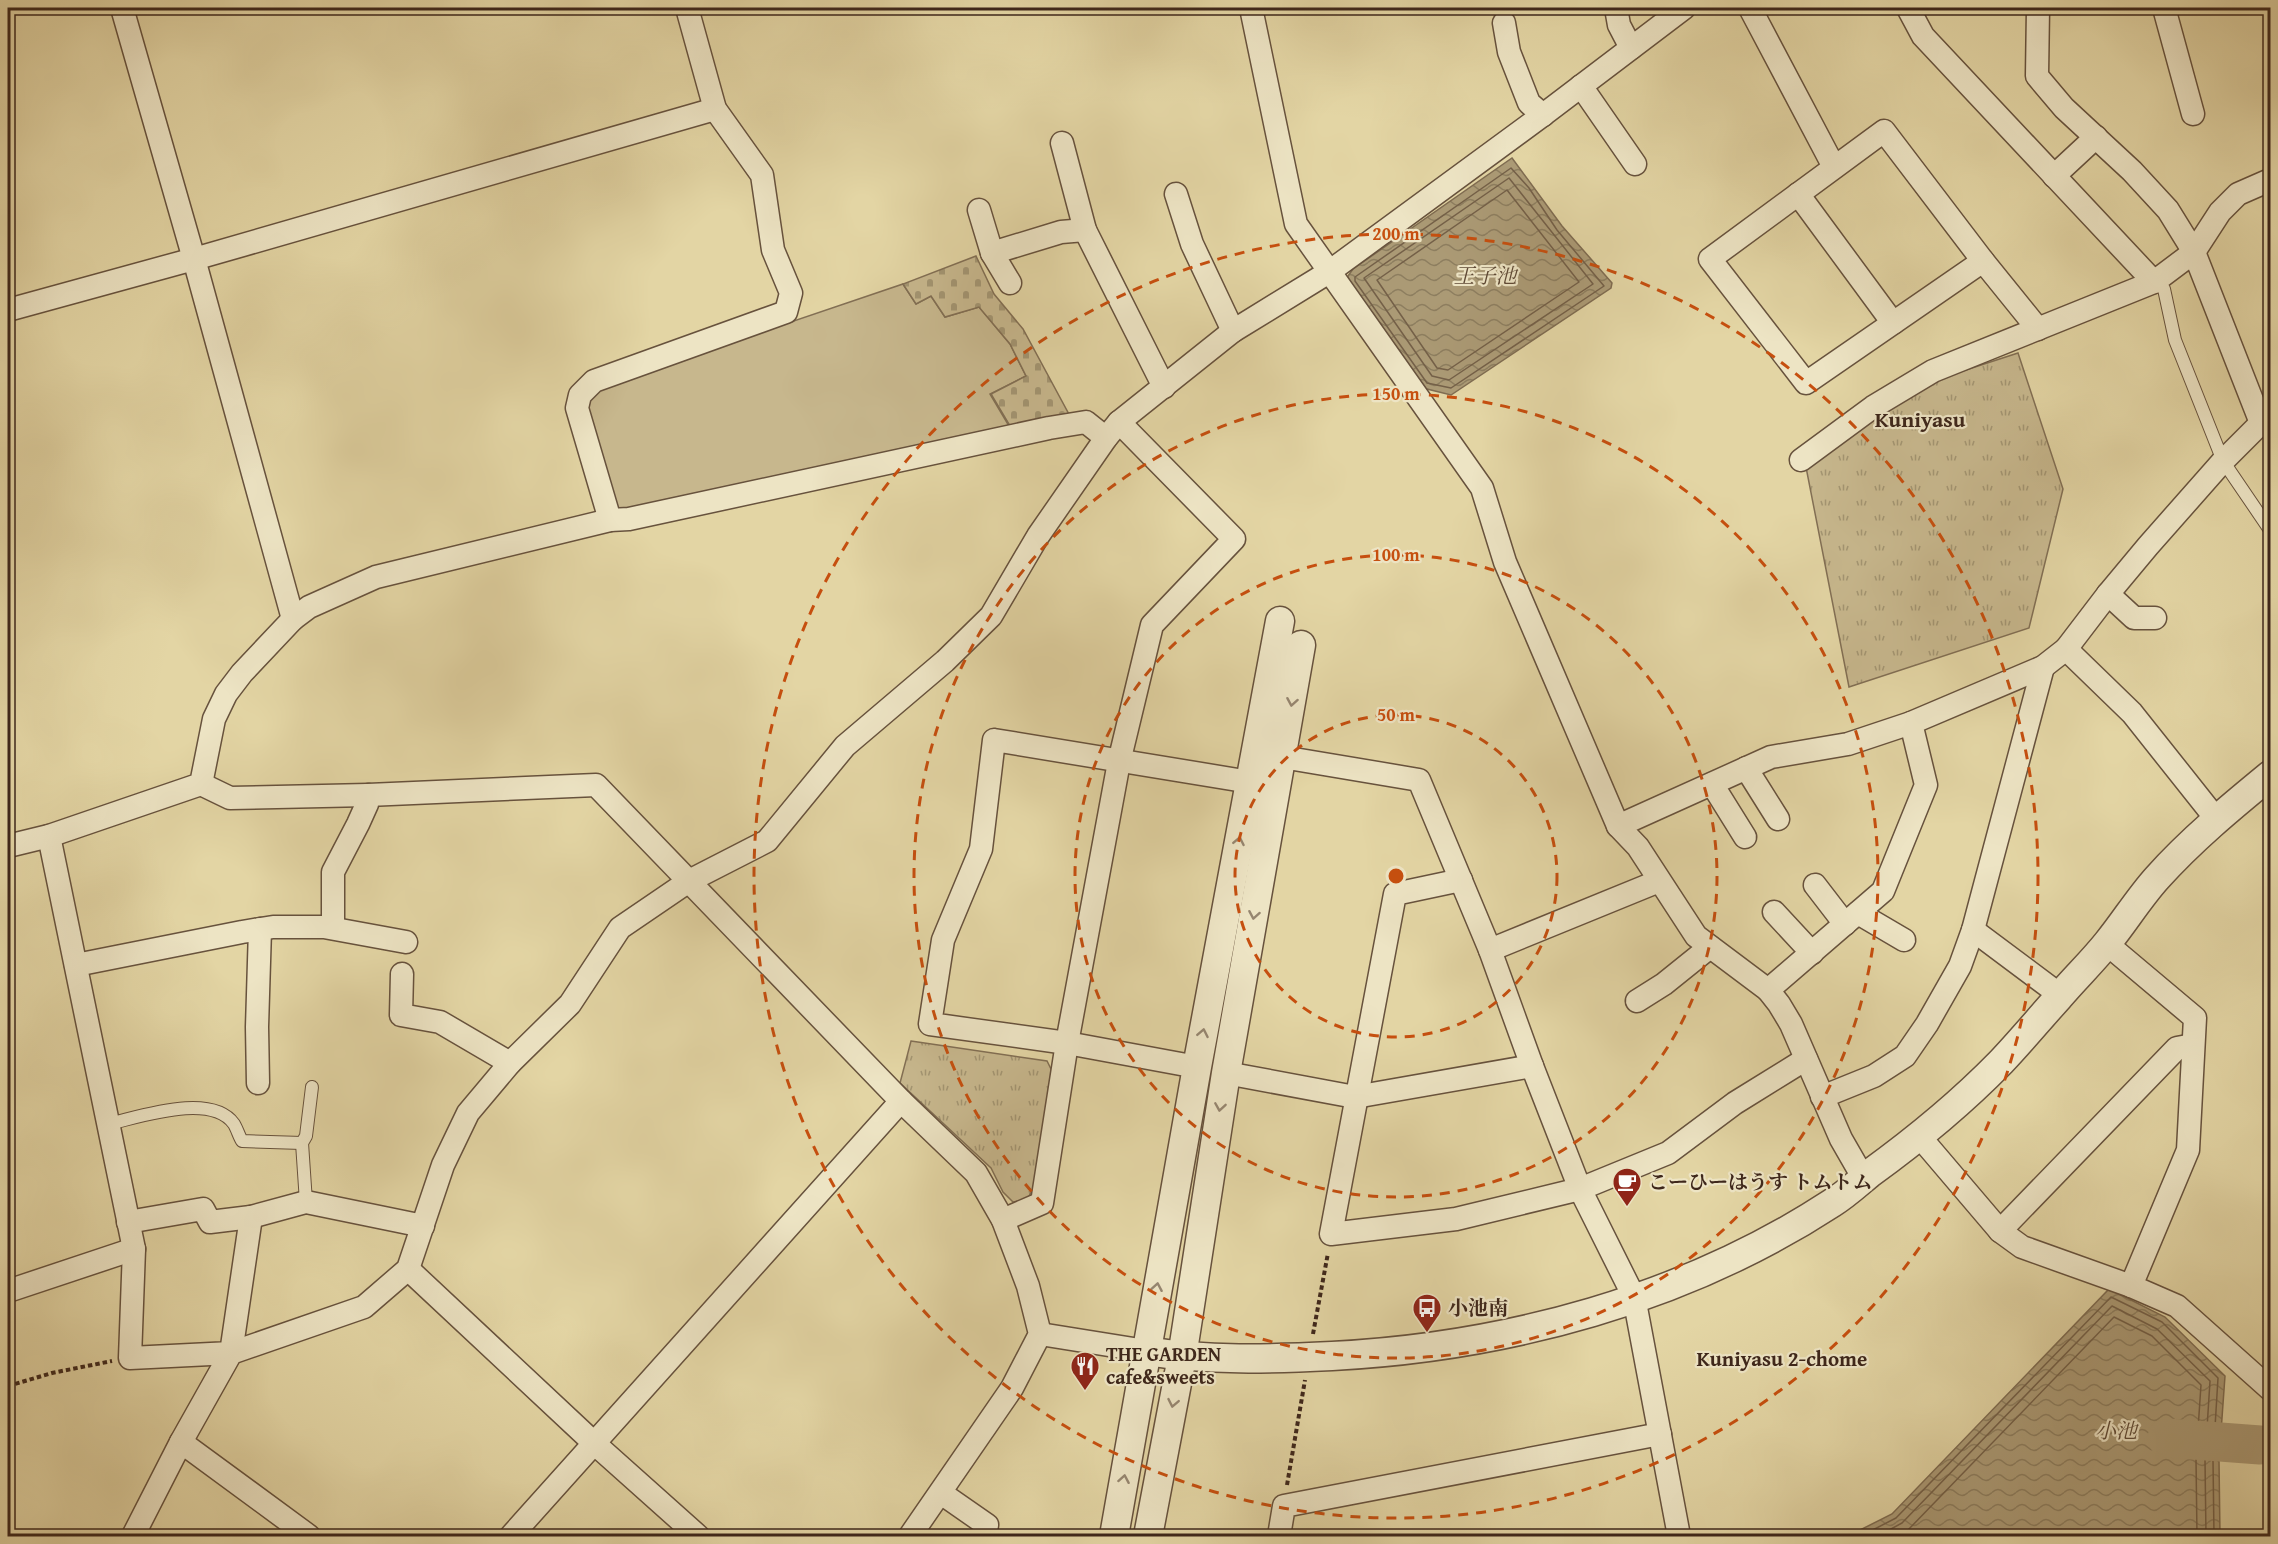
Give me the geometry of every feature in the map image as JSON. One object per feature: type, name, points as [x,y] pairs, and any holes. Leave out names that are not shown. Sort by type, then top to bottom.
[{"type":"street","points":[[122,8],[194,259],[292,619]]},
{"type":"street","points":[[610,520],[577,408],[580,394],[594,381],[786,312],[791,293],[772,250],[762,175],[715,109],[687,8]]},
{"type":"street","points":[[1251,8],[1296,224],[1482,488],[1505,562],[1618,826],[1638,847],[1696,936],[1768,990],[1791,1024],[1840,1139],[1864,1179]]},
{"type":"street","points":[[1616,8],[1619,25],[1631,48]]},
{"type":"street","points":[[49,836],[134,1250],[130,1358],[231,1353],[364,1307],[408,1269],[443,1165],[468,1113],[510,1063],[570,1004],[620,928],[689,881],[766,841],[845,746],[945,662],[991,616],[1038,536],[1113,430],[1233,331],[1329,272],[1544,115],[1684,8]]},
{"type":"street","points":[[1750,8],[1834,167]]},
{"type":"street","points":[[1908,8],[1923,36],[2154,282]]},
{"type":"street","points":[[1618,826],[1771,758],[1848,744],[1911,723],[2043,668],[2066,649],[2108,594],[2223,461],[2266,421],[2194,252],[2168,210],[2132,171],[2064,108],[2037,76],[2038,8]]},
{"type":"street","points":[[2164,8],[2193,114]]},
{"type":"street","points":[[1503,23],[1509,52],[1529,103],[1544,115]]},
{"type":"street","points":[[1581,86],[1635,164]]},
{"type":"street","points":[[8,310],[194,259],[715,109]]},
{"type":"street","points":[[1983,261],[1806,383],[1710,259],[1884,131],[2038,329]]},
{"type":"street","points":[[2054,176],[2096,137]]},
{"type":"street","points":[[1062,143],[1085,230],[1164,387]]},
{"type":"street","points":[[1801,460],[1873,407],[1933,370],[2154,282],[2194,252],[2220,212],[2238,194],[2271,180]]},
{"type":"street","points":[[1176,194],[1192,244],[1233,331]]},
{"type":"street","points":[[1798,194],[1893,323]]},
{"type":"street","points":[[979,210],[992,253],[1010,282]]},
{"type":"street","points":[[992,253],[1061,232],[1085,230]]},
{"type":"street","points":[[201,784],[214,718],[226,694],[242,673],[292,619],[309,608],[376,578],[610,520],[629,519],[1049,428],[1086,422],[1113,430],[1234,539],[1152,625],[1119,762],[1067,1043],[1042,1203],[1003,1220]]},
{"type":"street","points":[[2108,594],[2134,618],[2156,618]]},
{"type":"street","points":[[1114,1536],[1197,1067],[1280,621]]},
{"type":"street","points":[[1148,1536],[1182,1357],[1226,1073],[1301,645]]},
{"type":"street","points":[[2066,649],[2132,713],[2217,820]]},
{"type":"street","points":[[1822,1097],[1874,1076],[1905,1056],[1960,966],[1973,930],[2043,668]]},
{"type":"street","points":[[1768,990],[1883,891],[1926,785],[1911,723]]},
{"type":"street","points":[[1197,1067],[1067,1043],[930,1024],[943,940],[981,849],[994,740],[1250,782]]},
{"type":"street","points":[[1282,757],[1419,780],[1490,950],[1580,1189],[1634,1298],[1679,1536]]},
{"type":"street","points":[[1746,768],[1778,819]]},
{"type":"street","points":[[1040,1334],[1182,1357],[1226,1359],[1376,1354],[1442,1345],[1539,1327],[1634,1298],[1702,1271],[1764,1242],[1833,1202],[1920,1137],[2001,1062],[2107,944],[2156,879],[2217,820],[2271,775]]},
{"type":"street","points":[[8,846],[49,836],[201,784],[230,798],[368,795],[596,785],[902,1101],[976,1173],[1003,1220],[1028,1286],[1040,1334],[1012,1388],[910,1536]]},
{"type":"street","points":[[1712,784],[1745,837]]},
{"type":"street","points":[[333,928],[333,872],[358,824],[367,804],[368,795]]},
{"type":"street","points":[[1461,880],[1395,894],[1331,1234],[1456,1218],[1580,1189],[1668,1153],[1735,1103],[1806,1059]]},
{"type":"street","points":[[1490,950],[1659,881]]},
{"type":"street","points":[[1815,885],[1851,919],[1904,940]]},
{"type":"street","points":[[1774,912],[1812,953]]},
{"type":"street","points":[[76,965],[260,929],[284,927],[333,928],[406,942]]},
{"type":"street","points":[[258,1083],[260,929]]},
{"type":"street","points":[[1973,930],[2060,995]]},
{"type":"street","points":[[2107,944],[2195,1018],[2188,1150],[2131,1286]]},
{"type":"street","points":[[1637,1001],[1664,984],[1710,947]]},
{"type":"street","points":[[402,974],[401,1015],[440,1022],[510,1063]]},
{"type":"street","points":[[2000,1231],[2177,1048],[2193,1045]]},
{"type":"street","points":[[1226,1073],[1355,1097],[1532,1066]]},
{"type":"street","points":[[511,1536],[902,1101]]},
{"type":"street","points":[[1920,1137],[2000,1231],[2022,1247],[2131,1286],[2177,1306],[2271,1389]]},
{"type":"street","points":[[128,1222],[203,1209],[210,1222],[251,1217],[306,1202],[423,1226]]},
{"type":"street","points":[[133,1536],[181,1442],[231,1353],[251,1217]]},
{"type":"street","points":[[8,1291],[134,1250]]},
{"type":"street","points":[[408,1269],[595,1444],[698,1536]]},
{"type":"street","points":[[1279,1536],[1284,1506],[1660,1434]]},
{"type":"street","points":[[181,1442],[309,1536]]},
{"type":"street","points":[[941,1493],[987,1525],[985,1536]]},
{"type":"lane","points":[[2154,282],[2164,289],[2175,340],[2223,461],[2271,530]]},
{"type":"lane","points":[[306,1202],[302,1143],[306,1136],[312,1087]]},
{"type":"lane","points":[[108,1124],[190,1108],[204,1108],[220,1114],[233,1123],[242,1141],[302,1143]]},
{"type":"path","points":[[8,1386],[52,1373],[130,1358]]},
{"type":"green space","points":[[976,256],[994,294],[1023,329],[1071,418],[1013,431],[991,394],[1026,376],[1010,344],[979,307],[945,317],[931,296],[916,304],[903,284]]},
{"type":"green space","points":[[903,284],[916,304],[931,296],[945,317],[979,307],[1010,344],[1026,376],[990,394],[1012,431],[615,513],[584,400],[608,384]]},
{"type":"green space","points":[[2018,353],[2063,489],[2029,628],[1849,687],[1805,462],[1935,380]]},
{"type":"green space","points":[[911,1041],[1047,1061],[1053,1073],[1034,1187],[1027,1200],[1013,1202],[1003,1192],[991,1168],[900,1083]]},
{"type":"water","name":"王子池","points":[[1512,158],[1562,226],[1612,283],[1611,288],[1451,395],[1423,388],[1349,282],[1348,276],[1353,269]]},
{"type":"water","name":"小池","points":[[2109,1289],[2165,1317],[2225,1376],[2219,1460],[2220,1536],[1848,1536],[1892,1514]]},
{"type":"waterway","name":"小池","points":[[2167,1438],[2260,1445]]},
{"type":"place","name":"こーひーはうす トムトム","points":[[1627,1208]]},
{"type":"place","name":"小池南","points":[[1427,1334]]},
{"type":"place","name":"THE GARDEN cafe&sweets","points":[[1085,1392]]},
{"type":"district","name":"Kuniyasu","points":[[1920,419]]},
{"type":"district","name":"Kuniyasu 2-chome","points":[[1782,1359]]}]
